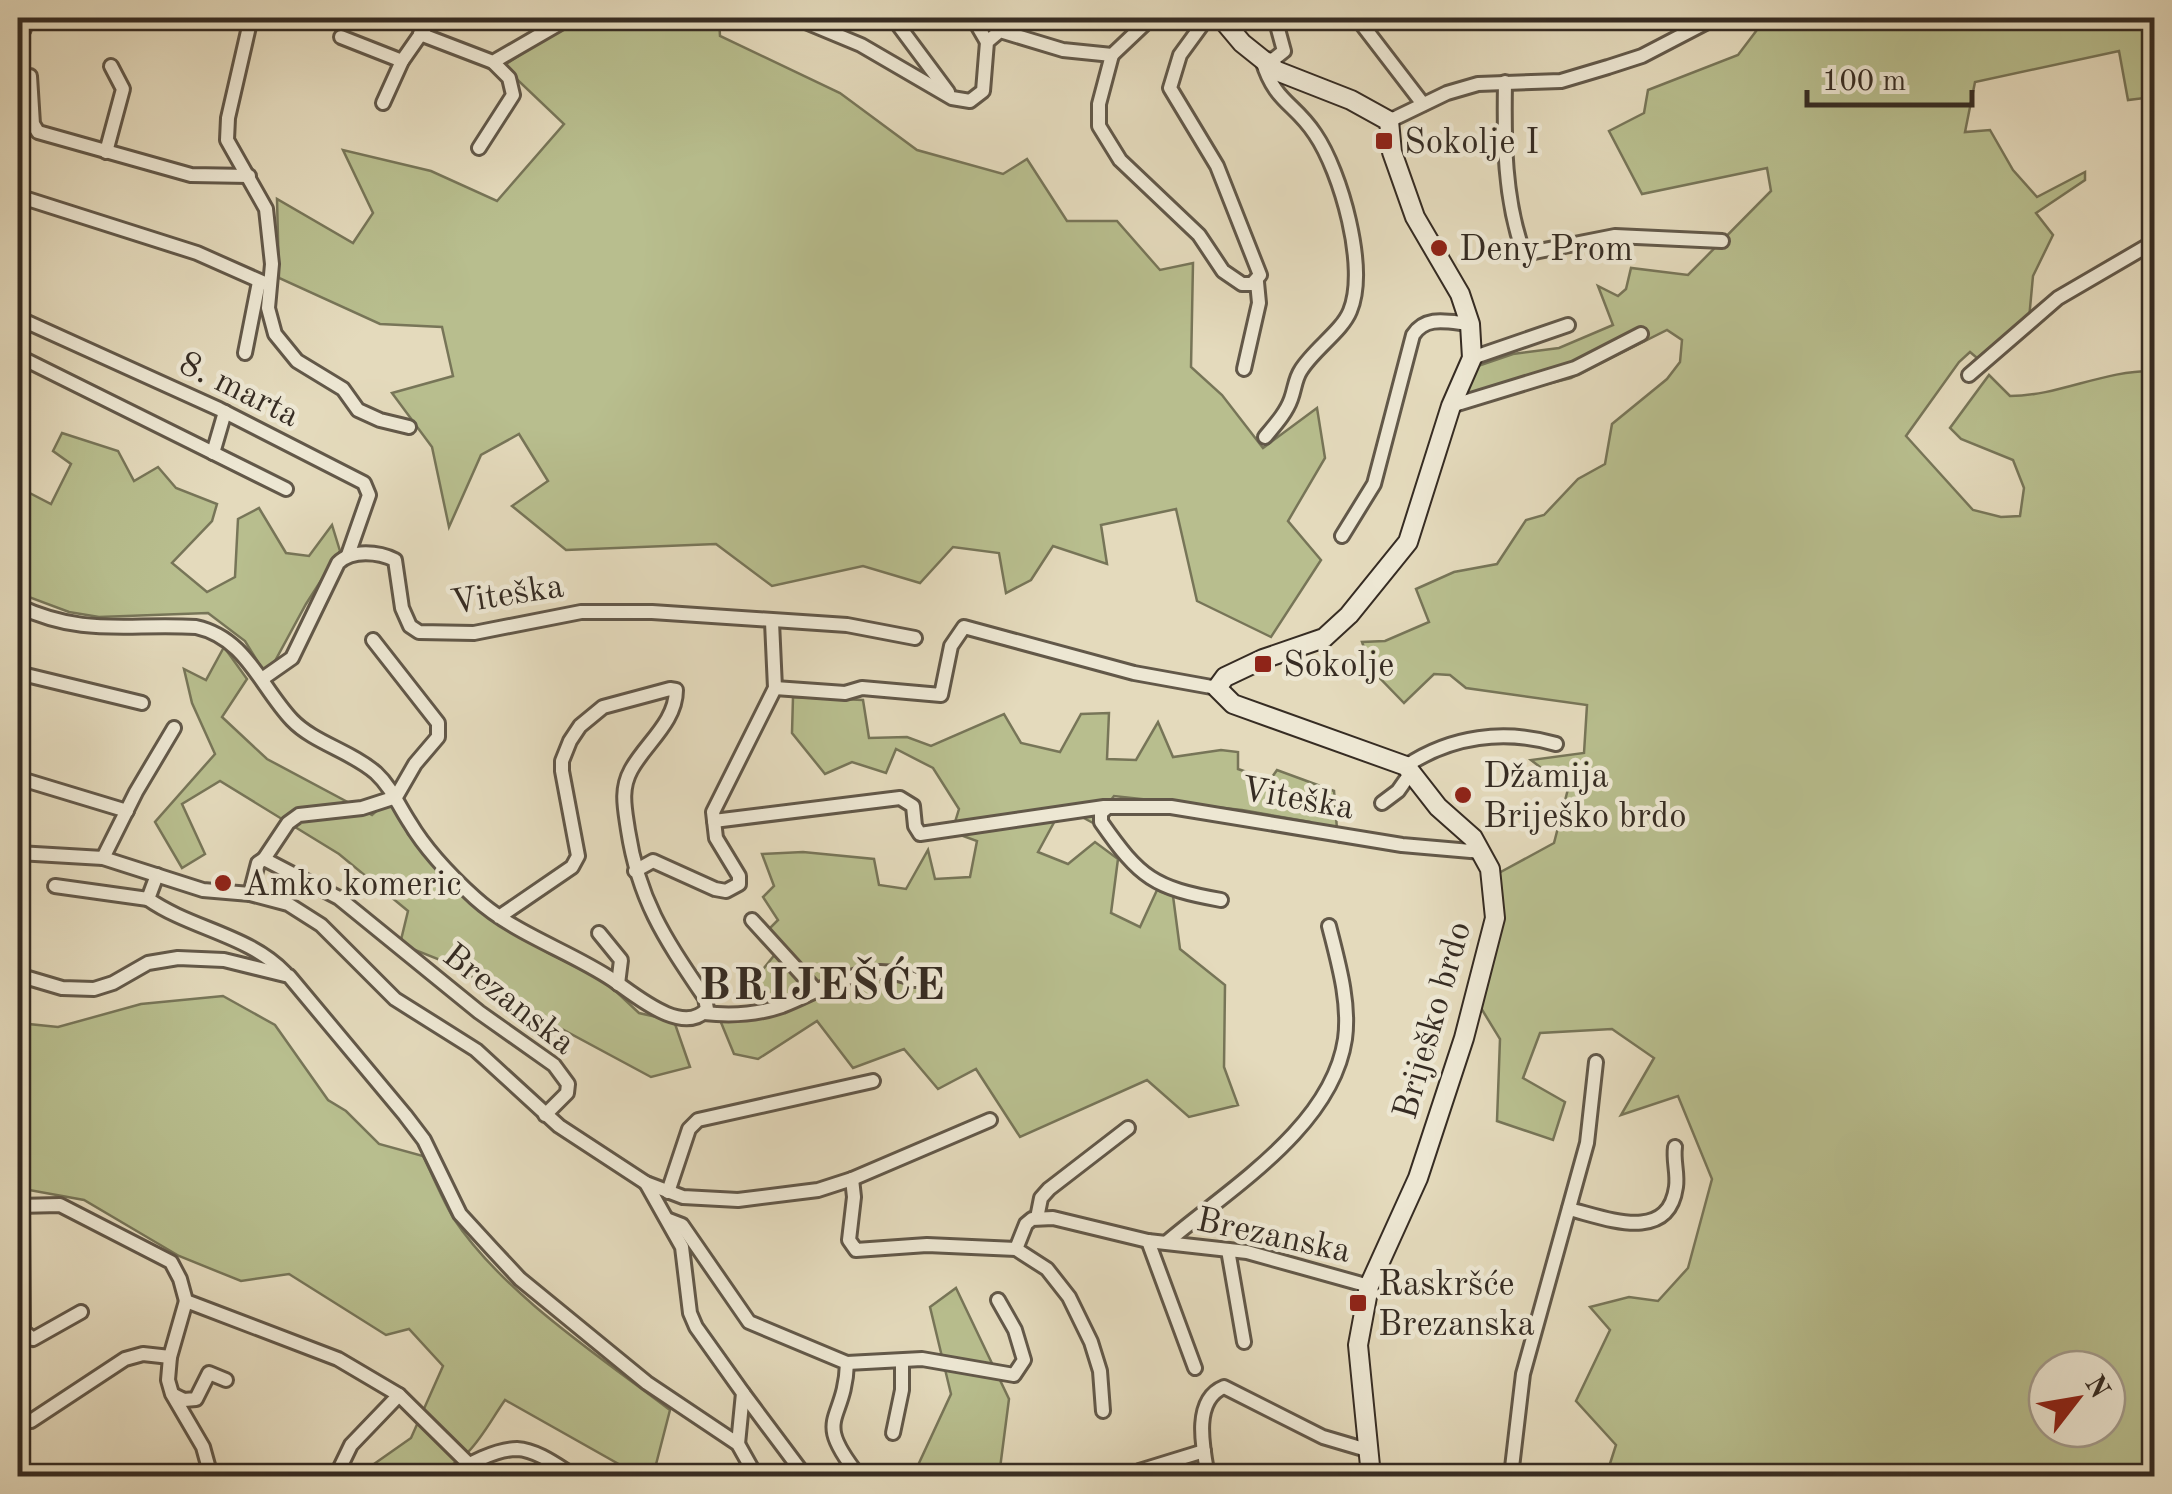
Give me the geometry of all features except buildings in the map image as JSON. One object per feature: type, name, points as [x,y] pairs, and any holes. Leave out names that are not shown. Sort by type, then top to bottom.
[{"type":"street","points":[[245,353],[264,283],[269,225],[262,198],[227,140],[227,130],[251,18]]},
{"type":"street","points":[[383,103],[402,61],[432,18]]},
{"type":"street","points":[[493,62],[570,18]]},
{"type":"street","points":[[796,18],[823,24],[952,98],[970,101],[983,92],[987,42],[973,18]]},
{"type":"street","points":[[893,18],[952,98]]},
{"type":"street","points":[[1151,18],[1112,55],[1099,104],[1099,126],[1120,160],[1199,235],[1223,271],[1242,284],[1256,282]]},
{"type":"street","points":[[1207,18],[1180,54],[1170,88],[1216,166],[1259,271],[1259,303],[1244,369]]},
{"type":"street","points":[[1221,18],[1276,70],[1350,100],[1389,121]]},
{"type":"street","points":[[1262,60],[1274,59],[1284,51],[1275,18]]},
{"type":"street","points":[[1357,18],[1423,104]]},
{"type":"street","points":[[1389,121],[1478,84],[1561,81],[1608,67],[1642,56],[1716,18]]},
{"type":"street","points":[[987,42],[1000,31],[1063,50],[1112,55]]},
{"type":"street","points":[[420,34],[493,62],[509,78],[514,95],[478,148]]},
{"type":"street","points":[[341,37],[402,61]]},
{"type":"street","points":[[1262,60],[1270,86],[1316,134],[1352,226],[1356,269],[1352,308],[1344,323],[1315,348],[1296,377],[1292,399],[1265,436]]},
{"type":"street","points":[[106,152],[123,89],[111,66]]},
{"type":"street","points":[[30,76],[33,124],[38,132],[200,177],[249,176]]},
{"type":"street","points":[[1505,82],[1508,187],[1524,254],[1615,236],[1722,240]]},
{"type":"street","points":[[1217,688],[1225,677],[1263,658],[1324,638],[1349,615],[1408,542],[1451,406],[1472,358],[1470,324],[1460,294],[1415,217],[1392,152],[1389,121]]},
{"type":"street","points":[[18,196],[196,254],[264,283]]},
{"type":"street","points":[[1969,375],[2058,298],[2154,242]]},
{"type":"street","points":[[264,283],[270,320],[289,354],[336,383],[365,414],[409,426]]},
{"type":"street","name":"8. marta","points":[[18,318],[225,412],[368,487],[369,495],[348,554]]},
{"type":"street","points":[[1342,536],[1374,484],[1413,335],[1420,325],[1429,322],[1470,324]]},
{"type":"street","points":[[1472,358],[1568,326]]},
{"type":"street","points":[[1451,406],[1575,368],[1641,334]]},
{"type":"street","points":[[18,356],[286,490]]},
{"type":"street","points":[[213,453],[225,412]]},
{"type":"street","points":[[262,679],[292,658],[338,563],[348,554]]},
{"type":"street","name":"Viteška","points":[[348,554],[395,560],[402,608],[410,626],[419,632],[474,633],[582,612],[652,612],[847,625],[915,638]]},
{"type":"street","points":[[18,606],[42,618],[96,629],[173,626],[209,630],[236,645],[296,724],[374,770],[396,797],[416,832],[464,887],[499,917],[669,1014],[752,1013],[869,972],[889,971],[915,980]]},
{"type":"street","points":[[635,870],[653,862],[715,889],[737,887],[739,876],[716,838],[714,821],[717,799],[775,688],[772,622]]},
{"type":"street","points":[[775,688],[845,693],[862,688],[941,695],[952,646],[964,627],[1134,672],[1217,688],[1233,704],[1409,768]]},
{"type":"street","points":[[250,894],[258,863],[288,823],[298,815],[362,808],[396,797],[414,764],[440,734],[438,724],[373,640]]},
{"type":"street","points":[[18,673],[142,703]]},
{"type":"street","points":[[499,917],[572,867],[578,856],[562,760],[580,726],[603,707],[670,688],[676,690],[664,725],[632,769],[624,790],[635,870],[656,924],[705,998],[704,1013]]},
{"type":"street","points":[[103,858],[174,728]]},
{"type":"street","points":[[1382,804],[1398,791],[1409,768],[1424,754],[1482,736],[1537,738],[1556,744]]},
{"type":"street","name":"Briješko brdo","points":[[1370,1476],[1358,1345],[1369,1286],[1424,1162],[1451,1084],[1473,994],[1491,942],[1494,894],[1490,869],[1473,838],[1438,807],[1409,768]]},
{"type":"street","points":[[18,778],[126,811]]},
{"type":"street","name":"Viteška","points":[[714,821],[900,798],[913,806],[920,834],[1108,807],[1171,807],[1365,839],[1482,852]]},
{"type":"street","points":[[1108,807],[1101,812],[1101,822],[1137,870],[1154,882],[1221,900]]},
{"type":"street","name":"Brezanska","points":[[18,853],[103,858],[203,890],[250,894],[288,904],[321,925],[395,999],[476,1050],[545,1115],[646,1184],[668,1192],[700,1200],[738,1200],[818,1190],[990,1120]]},
{"type":"street","name":"Brezanska","points":[[264,859],[339,898],[450,989],[554,1064],[568,1084],[567,1093],[545,1115]]},
{"type":"street","points":[[148,900],[158,876]]},
{"type":"street","points":[[55,886],[148,900],[171,915],[258,951],[288,976],[406,1115],[424,1140],[460,1214],[520,1279],[647,1383],[738,1444],[756,1476]]},
{"type":"street","points":[[752,920],[814,989]]},
{"type":"street","name":"Brezanska","points":[[1167,1242],[1296,1132],[1340,1063],[1346,1036],[1343,984],[1329,926]]},
{"type":"street","points":[[599,932],[621,960],[618,984]]},
{"type":"street","points":[[18,975],[62,988],[94,989],[113,984],[148,963],[178,958],[240,962],[288,976]]},
{"type":"street","points":[[1511,1476],[1523,1374],[1587,1143],[1596,1062]]},
{"type":"street","points":[[668,1192],[689,1130],[698,1120],[873,1080]]},
{"type":"street","points":[[1016,1249],[1026,1224],[1036,1218],[1041,1198],[1128,1128]]},
{"type":"street","points":[[1569,1209],[1632,1224],[1658,1220],[1674,1198],[1675,1147]]},
{"type":"street","points":[[852,1179],[849,1240],[856,1250],[928,1245],[1016,1249],[1047,1269],[1068,1297],[1091,1342],[1100,1370],[1103,1411]]},
{"type":"street","points":[[646,1184],[682,1247],[690,1313],[696,1326],[804,1476]]},
{"type":"street","points":[[81,1312],[33,1339],[23,1331],[20,1206],[60,1205],[171,1262],[186,1301],[168,1380],[203,1447],[210,1476]]},
{"type":"street","name":"Brezanska","points":[[1036,1218],[1053,1218],[1148,1241],[1293,1262],[1369,1286]]},
{"type":"street","points":[[668,1220],[682,1225],[749,1322],[848,1363],[922,1359],[1014,1375],[1024,1360],[1022,1348],[998,1300]]},
{"type":"street","name":"Brezanska","points":[[1148,1241],[1194,1368]]},
{"type":"street","points":[[1228,1250],[1244,1342]]},
{"type":"street","points":[[186,1301],[338,1359],[399,1395],[481,1476]]},
{"type":"street","points":[[32,1421],[125,1359],[144,1354],[170,1358]]},
{"type":"street","points":[[892,1433],[902,1390],[902,1361]]},
{"type":"street","points":[[848,1363],[843,1394],[831,1424],[836,1442],[859,1476]]},
{"type":"street","points":[[172,1394],[192,1400],[199,1396],[207,1374],[226,1380]]},
{"type":"street","points":[[1208,1476],[1204,1412],[1215,1391],[1224,1387],[1322,1437],[1368,1450]]},
{"type":"street","points":[[738,1444],[743,1393]]},
{"type":"street","points":[[336,1476],[351,1445],[399,1395]]},
{"type":"street","points":[[452,1476],[467,1464],[517,1449],[545,1458],[574,1476]]},
{"type":"street","points":[[1139,1470],[1204,1451]]},
{"type":"green space","points":[[576,18],[719,18],[720,36],[840,93],[917,150],[1003,174],[1027,159],[1067,221],[1117,221],[1160,270],[1193,263],[1191,367],[1222,395],[1263,448],[1317,408],[1325,458],[1288,521],[1321,560],[1271,637],[1197,601],[1176,509],[1101,525],[1107,564],[1053,546],[1031,580],[1006,593],[999,553],[953,547],[920,583],[863,566],[772,586],[716,544],[566,550],[512,506],[548,481],[519,434],[481,455],[449,527],[432,447],[392,393],[453,376],[442,327],[380,324],[279,278],[277,199],[353,243],[373,213],[343,150],[431,171],[497,201],[564,124],[503,66]]},
{"type":"green space","points":[[1766,18],[2154,18],[2154,101],[2152,97],[2128,100],[2119,51],[1975,82],[1965,132],[1990,130],[2013,170],[2037,197],[2085,172],[2085,180],[2036,213],[2053,235],[2033,276],[2029,319],[1977,358],[1970,352],[1959,362],[1906,436],[1973,510],[2001,517],[2020,516],[2024,488],[2013,460],[1961,439],[1950,428],[1989,375],[2010,396],[2046,392],[2117,374],[2154,371],[2154,1476],[1606,1476],[1616,1445],[1576,1401],[1610,1330],[1590,1307],[1629,1297],[1658,1301],[1688,1268],[1712,1179],[1678,1096],[1621,1115],[1654,1058],[1612,1029],[1540,1033],[1523,1078],[1565,1102],[1553,1140],[1497,1121],[1500,1039],[1473,995],[1497,874],[1554,843],[1568,789],[1531,760],[1584,753],[1587,705],[1466,688],[1450,675],[1434,674],[1404,703],[1372,670],[1362,642],[1385,641],[1429,622],[1416,589],[1454,572],[1497,564],[1526,520],[1544,515],[1578,479],[1605,464],[1612,424],[1667,379],[1680,362],[1682,340],[1667,330],[1571,378],[1457,407],[1472,368],[1513,354],[1559,348],[1613,325],[1598,286],[1618,296],[1626,289],[1631,268],[1688,275],[1771,191],[1767,168],[1642,194],[1609,131],[1644,113],[1648,90],[1738,55]]},
{"type":"green space","points":[[62,433],[118,451],[134,481],[158,467],[176,488],[217,504],[212,521],[172,563],[207,592],[235,577],[238,519],[259,508],[286,553],[309,556],[332,525],[340,551],[275,661],[264,672],[245,641],[208,613],[99,617],[69,612],[18,593],[18,487],[51,504],[71,464],[53,451]]},
{"type":"green space","points":[[224,647],[247,679],[222,717],[267,759],[372,815],[391,798],[408,834],[459,893],[548,953],[606,982],[639,1013],[674,1021],[690,1067],[651,1077],[453,965],[400,944],[408,911],[339,854],[220,781],[182,804],[205,854],[182,868],[155,822],[215,754],[192,703],[184,669],[206,680]]},
{"type":"green space","points":[[793,697],[863,700],[869,738],[907,737],[931,746],[1004,714],[1021,743],[1060,752],[1081,714],[1109,713],[1107,759],[1136,760],[1158,722],[1173,757],[1221,750],[1238,752],[1238,769],[1270,780],[1277,770],[1334,791],[1338,842],[1310,822],[1114,796],[1093,823],[1069,810],[1057,817],[1038,852],[1068,864],[1095,842],[1118,859],[1111,913],[1140,927],[1157,890],[1173,896],[1180,949],[1225,985],[1224,1067],[1238,1105],[1189,1117],[1147,1080],[1020,1137],[976,1069],[938,1089],[904,1049],[853,1068],[817,1021],[758,1059],[734,1054],[720,1020],[761,1008],[760,973],[776,953],[767,931],[778,920],[763,897],[774,886],[762,854],[803,852],[874,859],[879,885],[906,889],[928,850],[935,879],[970,877],[977,841],[952,832],[959,809],[933,768],[896,749],[886,773],[852,762],[825,774],[792,733]]},
{"type":"green space","points":[[223,996],[275,1025],[328,1100],[346,1111],[379,1144],[423,1156],[454,1219],[498,1272],[554,1322],[670,1410],[653,1476],[640,1476],[505,1400],[473,1446],[447,1468],[422,1476],[386,1471],[374,1464],[411,1438],[443,1366],[409,1329],[386,1335],[289,1274],[241,1281],[179,1256],[84,1200],[18,1188],[18,1023],[58,1027],[141,1004]]},
{"type":"green space","points":[[956,1288],[1009,1399],[999,1476],[913,1476],[951,1394],[930,1307]]},
{"type":"place","name":"Sokolje I","points":[[1384,141]]},
{"type":"place","name":"Deny Prom","points":[[1439,248]]},
{"type":"place","name":"Sokolje","points":[[1263,664]]},
{"type":"place","name":"Džamija Briješko brdo","points":[[1463,795]]},
{"type":"place","name":"Amko komeric","points":[[223,883]]},
{"type":"place","name":"Raskršće Brezanska","points":[[1358,1303]]},
{"type":"district","name":"BRIJEŠĆE","points":[[823,983]]}]
